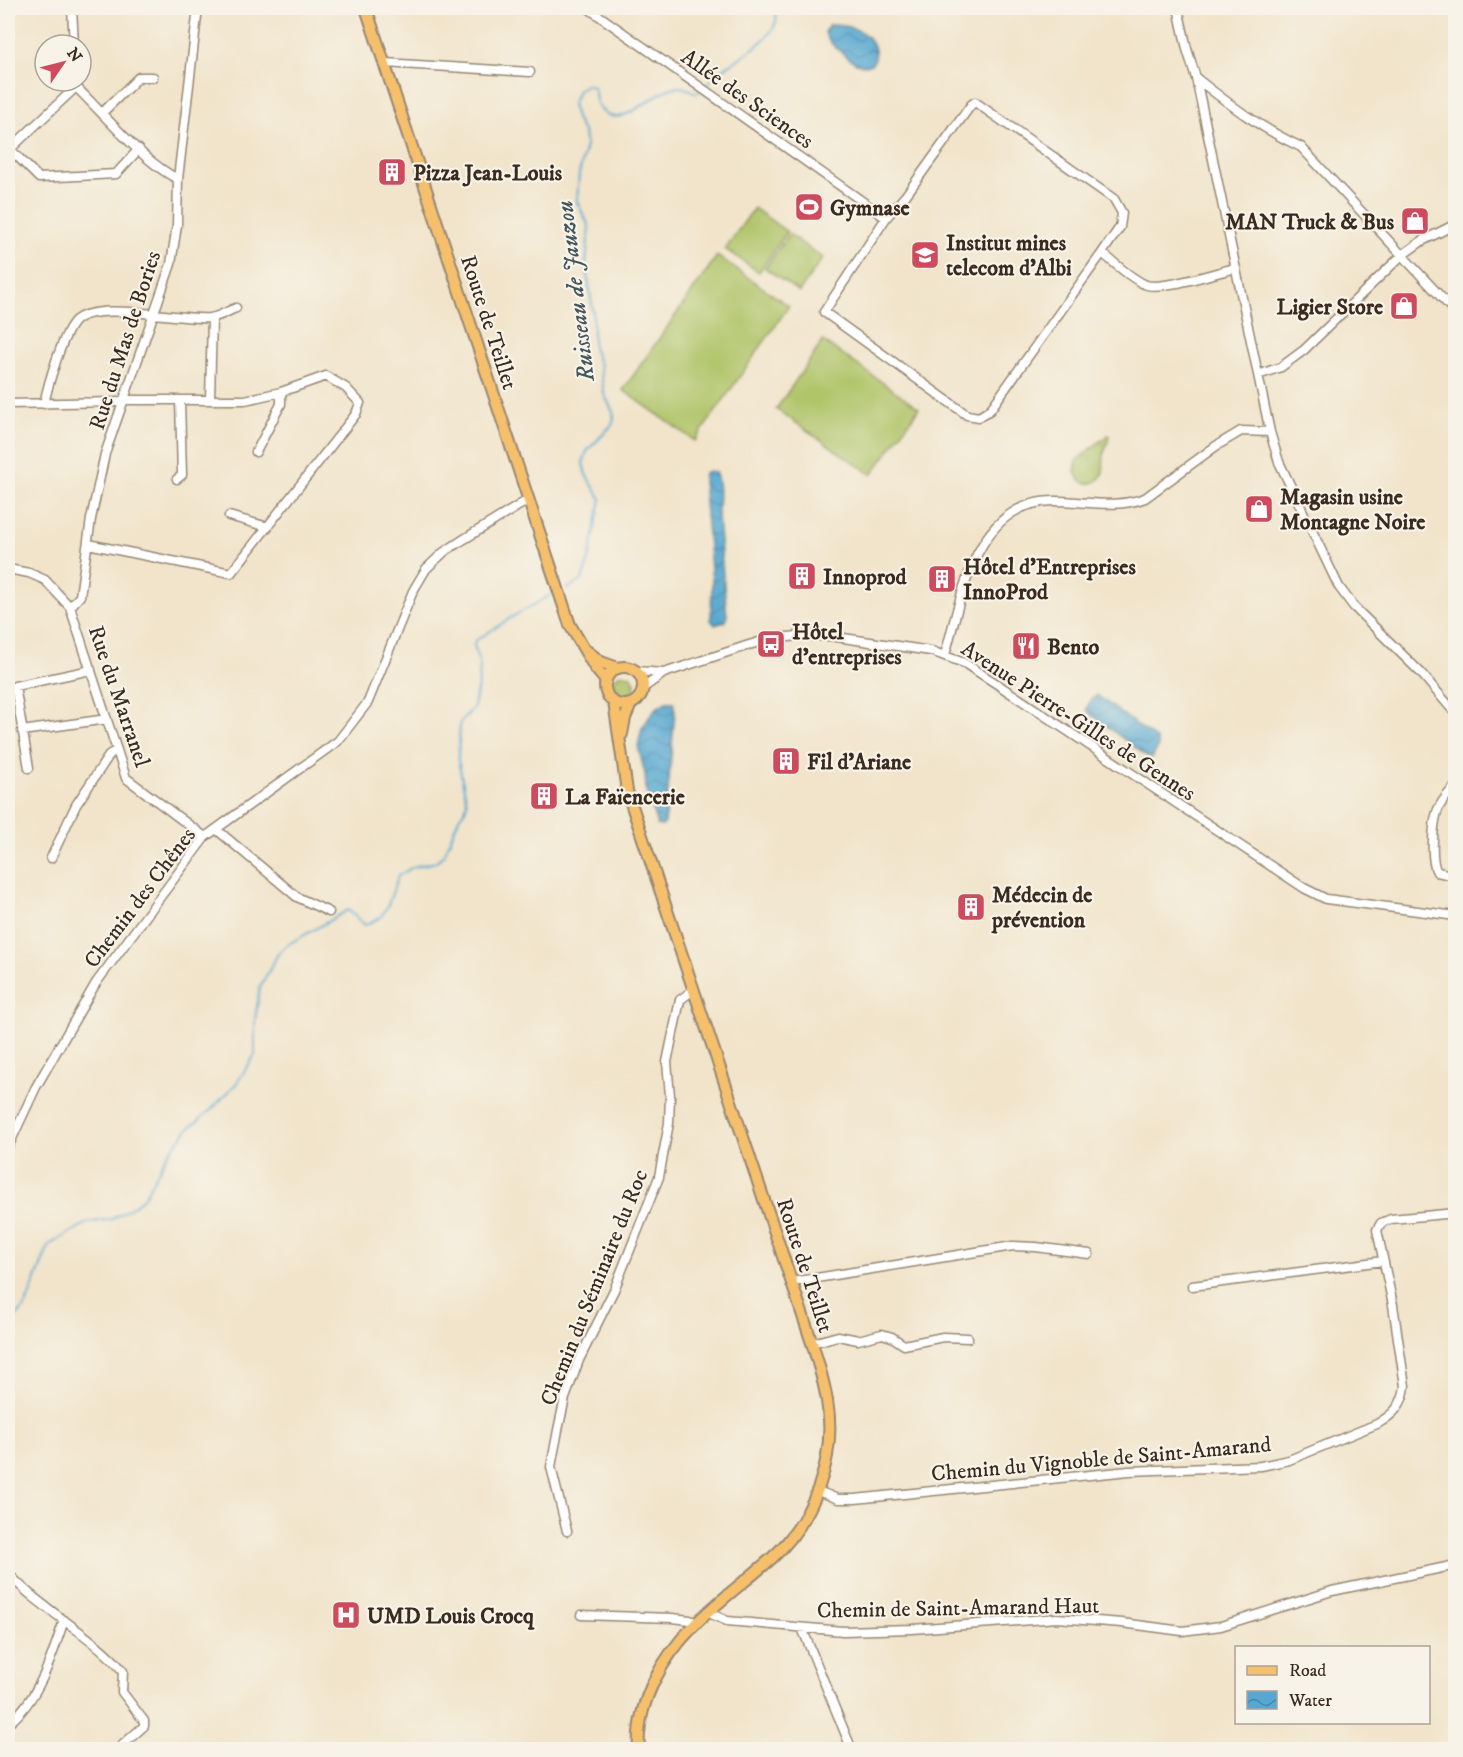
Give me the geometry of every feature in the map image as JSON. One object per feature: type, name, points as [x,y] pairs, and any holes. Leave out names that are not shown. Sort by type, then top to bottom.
[{"type":"main road","name":"Route de Teillet","points":[[366,8],[570,625],[595,668],[606,681]]},
{"type":"main road","name":"Route de Teillet","points":[[582,647],[601,662],[618,668]]},
{"type":"main road","points":[[618,668],[636,671],[643,688],[639,698],[631,704],[620,705],[614,702],[606,691],[606,681],[609,675],[618,668]]},
{"type":"main road","name":"Route de Teillet","points":[[614,702],[627,791],[812,1343],[827,1402],[829,1434],[826,1464],[818,1491],[791,1538],[779,1551],[695,1622],[673,1649],[650,1689],[641,1718],[639,1749]]},
{"type":"main road","name":"Route de Teillet","points":[[620,747],[624,718],[631,704]]},
{"type":"street","points":[[72,8],[73,33]]},
{"type":"street","name":"Rue du Mas de Bories","points":[[70,607],[80,596],[91,519],[105,454],[171,264],[177,225],[178,179],[198,8]]},
{"type":"street","name":"Allée des Sciences","points":[[588,8],[886,218]]},
{"type":"street","points":[[1076,8],[1116,8]]},
{"type":"street","points":[[1178,8],[1196,78],[1270,432],[1279,462],[1339,587],[1354,607],[1421,673],[1455,714]]},
{"type":"street","points":[[385,63],[530,72]]},
{"type":"street","points":[[102,113],[139,77],[153,77]]},
{"type":"street","points":[[1196,78],[1242,114],[1273,134],[1301,147],[1455,313]]},
{"type":"street","points":[[67,93],[8,149],[39,178],[116,174],[139,149]]},
{"type":"street","points":[[84,93],[163,171],[178,179]]},
{"type":"street","points":[[975,102],[1114,199],[1122,213],[1120,227],[1102,253],[990,410],[979,417],[967,416],[830,319],[824,312],[886,218],[975,102]]},
{"type":"street","points":[[1258,375],[1281,367],[1304,350],[1401,256],[1455,224]]},
{"type":"street","points":[[1102,253],[1144,284],[1153,286],[1168,285],[1236,268]]},
{"type":"street","points":[[45,404],[47,390],[68,332],[75,320],[84,315],[139,311],[212,318],[236,308]]},
{"type":"street","points":[[210,400],[212,318]]},
{"type":"street","points":[[8,404],[124,400],[245,400],[281,392],[326,376],[346,388],[360,403],[356,414],[231,573],[88,544]]},
{"type":"street","points":[[256,452],[281,404],[281,392]]},
{"type":"street","points":[[177,479],[182,475],[180,400]]},
{"type":"street","points":[[945,655],[971,566],[984,538],[998,523],[1011,514],[1033,504],[1053,501],[1118,505],[1132,503],[1145,498],[1241,431],[1270,432]]},
{"type":"street","name":"Chemin des Chênes","points":[[8,1147],[36,1087],[96,983],[205,837],[338,741],[368,702],[413,591],[426,569],[444,552],[528,500]]},
{"type":"street","points":[[229,516],[268,527]]},
{"type":"street","name":"Rue du Marranel","points":[[8,569],[29,573],[45,580],[70,607],[126,778],[205,837]]},
{"type":"street","name":"Avenue Pierre-Gilles de Gennes","points":[[643,688],[664,673],[769,639],[830,636],[931,651],[964,663],[1304,888],[1326,899],[1455,916]]},
{"type":"street","points":[[29,768],[15,686],[91,670]]},
{"type":"street","name":"Avenue Pierre-Gilles de Gennes","points":[[636,671],[664,673]]},
{"type":"street","points":[[22,731],[107,719]]},
{"type":"street","points":[[51,858],[76,805],[110,754],[117,750]]},
{"type":"street","points":[[1455,784],[1437,812],[1432,857],[1433,866],[1437,872],[1455,876]]},
{"type":"street","points":[[216,829],[297,897],[329,912]]},
{"type":"street","name":"Chemin du Séminaire du Roc","points":[[567,1531],[551,1467],[565,1398],[579,1360],[615,1290],[659,1177],[669,1123],[670,1096],[667,1062],[680,1000],[693,990]]},
{"type":"street","name":"Chemin du Vignoble de Saint-Amarand","points":[[818,1491],[838,1499],[855,1499],[1129,1471],[1262,1466],[1290,1460],[1323,1447],[1388,1418],[1398,1408],[1404,1397],[1404,1371],[1377,1230],[1381,1223],[1391,1219],[1455,1212]]},
{"type":"street","points":[[792,1282],[1013,1246],[1089,1254]]},
{"type":"street","points":[[1192,1286],[1383,1261]]},
{"type":"street","points":[[812,1343],[838,1336],[858,1340],[882,1334],[892,1336],[904,1345],[943,1337],[969,1338]]},
{"type":"street","name":"Chemin de Saint-Amarand Haut","points":[[707,1612],[727,1621],[843,1631],[912,1629],[1057,1618],[1182,1631],[1221,1626],[1332,1591],[1455,1564]]},
{"type":"street","points":[[8,1573],[34,1598],[64,1620],[123,1671],[122,1692],[144,1721],[144,1726],[117,1749]]},
{"type":"street","points":[[581,1615],[672,1618],[695,1622]]},
{"type":"street","points":[[8,1724],[30,1698],[44,1674],[64,1620]]},
{"type":"street","points":[[802,1628],[852,1749]]},
{"type":"green space","points":[[754,208],[787,232],[759,272],[725,249]]},
{"type":"green space","points":[[789,234],[823,258],[799,292],[765,268]]},
{"type":"green space","points":[[717,256],[789,306],[695,441],[623,390]]},
{"type":"green space","points":[[823,341],[919,408],[872,475],[776,409]]},
{"type":"green space","points":[[1108,435],[1110,436],[1104,453],[1103,474],[1092,483],[1084,483],[1075,472],[1077,460]]},
{"type":"green space","points":[[624,674],[632,677],[635,685],[632,693],[624,696],[616,693],[613,685],[616,677]]},
{"type":"water","points":[[829,25],[846,26],[863,33],[871,41],[875,50],[872,63],[865,65],[855,62],[842,53],[826,35],[825,32]]},
{"type":"water","points":[[715,472],[718,482],[718,514],[727,617],[725,622],[715,625],[711,620],[712,581],[703,480],[704,473]]},
{"type":"water","points":[[1097,695],[1157,740],[1158,747],[1152,758],[1090,714],[1086,709]]},
{"type":"water","points":[[666,702],[674,702],[675,711],[665,823],[662,826],[657,825],[646,789],[638,746],[642,728],[655,709]]},
{"type":"waterway","name":"Ruisseau de Jauzou","points":[[704,87],[719,72],[767,36],[776,22],[776,8]]},
{"type":"waterway","name":"Ruisseau de Jauzou","points":[[567,589],[582,580],[589,560],[601,499],[586,475],[583,463],[587,451],[612,425],[614,419],[604,394],[600,365],[593,348],[593,311],[586,267],[589,226],[577,202],[579,174],[586,146],[584,133],[572,105],[578,90],[586,85],[594,87],[597,103],[606,114],[616,117],[626,114],[670,89],[681,87],[697,93],[700,91]]},
{"type":"waterway","name":"Ruisseau de Jauzou","points":[[8,1321],[20,1313],[26,1305],[49,1245],[87,1223],[112,1219],[134,1206],[144,1197],[167,1155],[188,1129],[211,1110],[236,1084],[255,1055],[255,1020],[260,987],[279,952],[287,945],[348,910],[365,925],[381,917],[388,905],[398,876],[413,867],[436,862],[444,854],[467,803],[458,760],[460,723],[474,707],[479,679],[480,666],[474,646],[475,641],[556,592]]},
{"type":"place","name":"Pizza Jean-Louis","points":[[392,172]]},
{"type":"place","name":"Gymnase","points":[[809,207]]},
{"type":"place","name":"MAN Truck & Bus","points":[[1415,221]]},
{"type":"place","name":"Institut mines telecom d'Albi","points":[[925,255]]},
{"type":"place","name":"Ligier Store","points":[[1404,306]]},
{"type":"place","name":"Magasin usine Montagne Noire","points":[[1259,509]]},
{"type":"place","name":"Innoprod","points":[[802,576]]},
{"type":"place","name":"Hôtel d'Entreprises InnoProd","points":[[942,579]]},
{"type":"place","name":"Hôtel d'entreprises","points":[[771,644]]},
{"type":"place","name":"Bento","points":[[1026,646]]},
{"type":"place","name":"Fil d'Ariane","points":[[786,761]]},
{"type":"place","name":"La Faïencerie","points":[[544,796]]},
{"type":"place","name":"Médecin de prévention","points":[[971,907]]},
{"type":"place","name":"UMD Louis Crocq","points":[[346,1615]]}]
